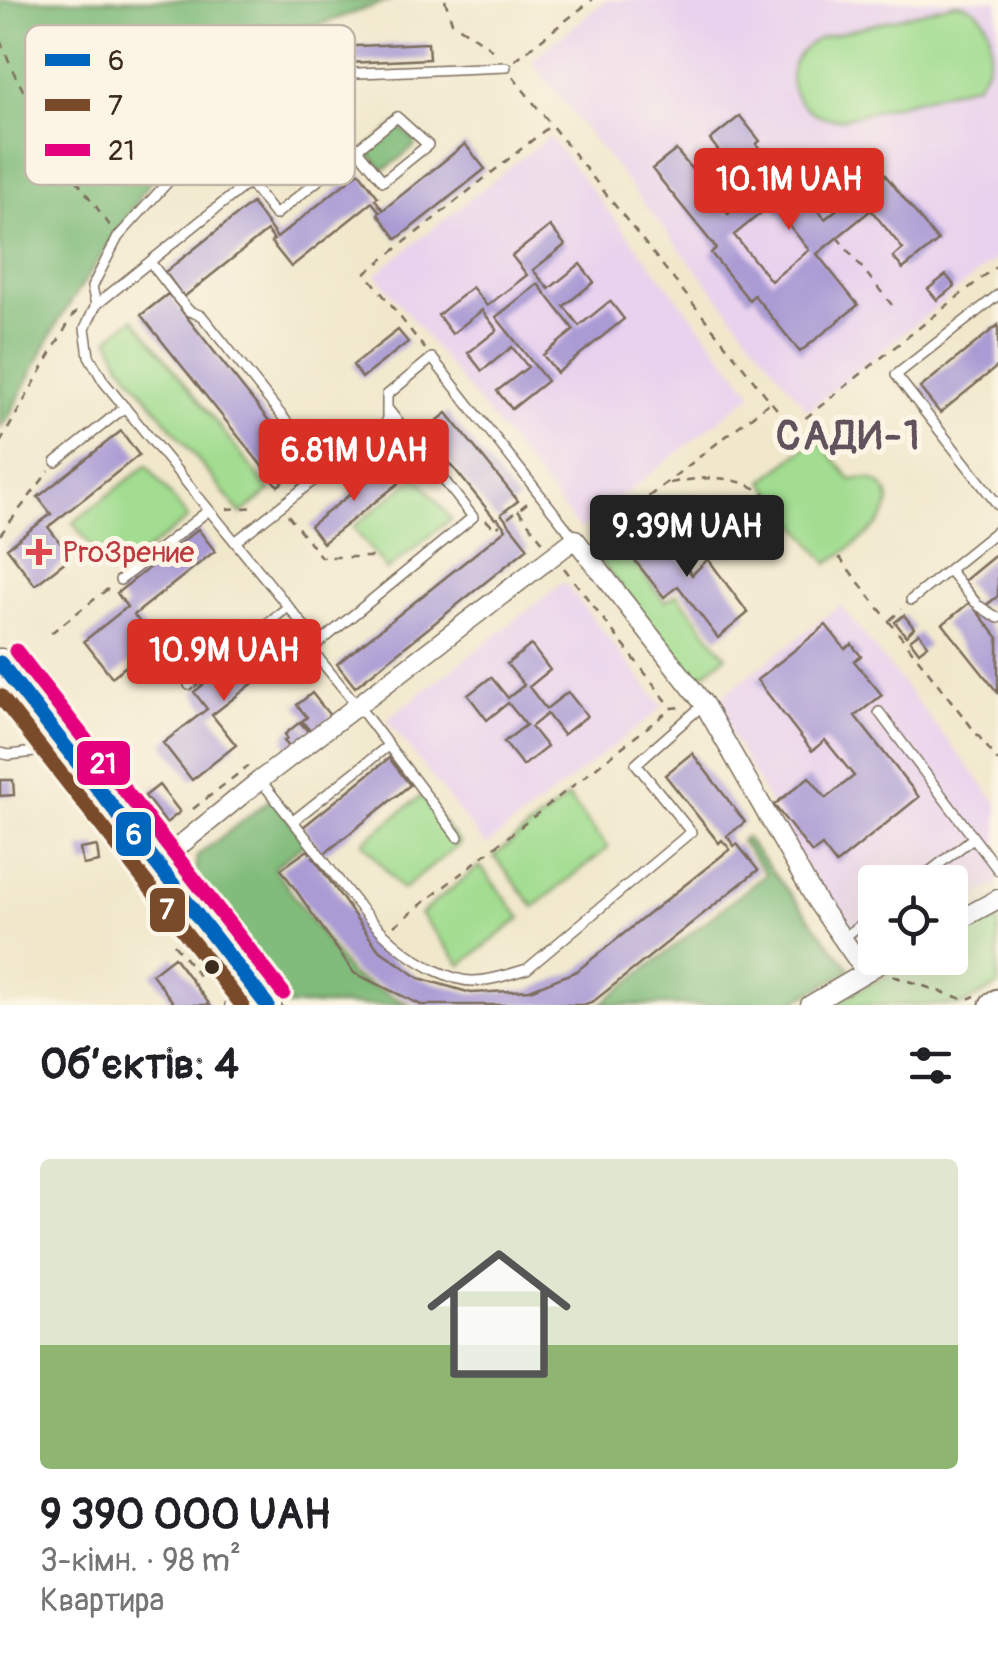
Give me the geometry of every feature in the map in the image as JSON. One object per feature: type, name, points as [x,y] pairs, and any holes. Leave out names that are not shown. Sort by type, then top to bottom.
[{"type":"main road","points":[[0,664],[156,864],[250,999]]},
{"type":"street","points":[[156,864],[254,773],[356,706],[554,555],[579,544],[704,704],[817,902],[858,960]]},
{"type":"street","points":[[968,915],[998,899]]},
{"type":"street","points":[[810,1005],[858,974]]},
{"type":"lane","points":[[355,72],[506,67]]},
{"type":"lane","points":[[398,117],[428,146],[383,182],[357,150],[398,117]]},
{"type":"lane","points":[[96,305],[92,287],[118,237],[165,185]]},
{"type":"lane","points":[[245,185],[96,305],[85,328],[89,356],[104,382],[314,638],[315,654],[458,837]]},
{"type":"lane","points":[[251,185],[275,215],[313,185]]},
{"type":"lane","points":[[150,262],[189,311],[202,316],[326,471]]},
{"type":"lane","points":[[998,295],[896,376],[998,505]]},
{"type":"lane","points":[[235,542],[387,423],[387,394],[432,358],[579,544]]},
{"type":"lane","points":[[56,462],[124,407]]},
{"type":"lane","points":[[313,648],[474,517],[387,408]]},
{"type":"lane","points":[[120,580],[208,510]]},
{"type":"lane","points":[[911,600],[998,530]]},
{"type":"lane","points":[[949,570],[977,604],[998,618]]},
{"type":"lane","points":[[189,685],[288,607]]},
{"type":"lane","points":[[254,773],[383,934],[413,960],[471,982],[499,978],[527,969],[692,832],[636,764],[704,704]]},
{"type":"lane","points":[[879,712],[998,870]]},
{"type":"lane","points":[[292,821],[388,746]]},
{"type":"lane","points":[[0,753],[67,748]]},
{"type":"lane","points":[[938,865],[974,838]]},
{"type":"lane","points":[[842,938],[858,926]]},
{"type":"path","points":[[445,0],[452,22],[487,45],[506,67],[806,446]]},
{"type":"path","points":[[506,67],[592,0]]},
{"type":"path","points":[[0,40],[25,94]]},
{"type":"path","points":[[432,358],[366,273],[551,125]]},
{"type":"path","points":[[80,185],[118,237]]},
{"type":"path","points":[[837,237],[892,305]]},
{"type":"path","points":[[792,429],[998,266]]},
{"type":"path","points":[[0,444],[73,315],[83,307],[96,305]]},
{"type":"path","points":[[579,544],[665,484],[770,402]]},
{"type":"path","points":[[0,535],[56,462]]},
{"type":"path","points":[[665,484],[704,476],[732,480],[756,488],[784,509]]},
{"type":"path","points":[[508,518],[540,494]]},
{"type":"path","points":[[208,510],[280,506],[322,557],[376,557]]},
{"type":"path","points":[[518,510],[672,708]]},
{"type":"path","points":[[482,524],[487,519],[495,528],[500,524]]},
{"type":"path","points":[[838,557],[998,760]]},
{"type":"path","points":[[52,634],[120,580]]},
{"type":"path","points":[[889,621],[911,600]]},
{"type":"path","points":[[383,934],[672,708],[704,704]]},
{"type":"path","points":[[192,809],[254,773]]},
{"type":"path","points":[[174,944],[200,977]]},
{"type":"path","points":[[909,975],[966,1000],[991,1000]]},
{"type":"shaded area","points":[[606,0],[998,0],[998,257],[808,410],[531,61]]},
{"type":"shaded area","points":[[549,136],[753,393],[580,530],[376,274]]},
{"type":"shaded area","points":[[564,582],[663,707],[486,846],[387,720]]},
{"type":"shaded area","points":[[840,605],[998,804],[998,884],[968,901],[968,865],[858,865],[858,946],[823,897],[713,703]]},
{"type":"green space","points":[[0,0],[391,0],[318,25],[25,25],[25,185],[148,185],[59,320],[0,427]]},
{"type":"green space","points":[[956,3],[980,14],[990,36],[988,61],[976,84],[842,119],[824,117],[798,100],[792,88],[795,61],[820,38]]},
{"type":"green space","points":[[395,126],[415,141],[414,147],[387,168],[381,168],[368,152],[370,146]]},
{"type":"green space","points":[[134,318],[270,491],[241,514],[121,364],[109,338]]},
{"type":"green space","points":[[817,438],[851,480],[875,481],[888,497],[882,519],[828,564],[763,481]]},
{"type":"green space","points":[[147,465],[188,518],[115,576],[73,523]]},
{"type":"green space","points":[[417,476],[451,519],[387,570],[353,527]]},
{"type":"green space","points":[[610,532],[665,602],[677,594],[726,656],[695,681],[590,548]]},
{"type":"green space","points":[[421,796],[460,844],[402,890],[363,842]]},
{"type":"green space","points":[[568,797],[608,848],[534,907],[494,856]]},
{"type":"green space","points":[[272,798],[306,842],[274,868],[351,976],[411,1005],[286,1005],[193,885],[197,856]]},
{"type":"green space","points":[[745,837],[851,970],[788,1005],[600,1005],[766,874],[741,841]]},
{"type":"green space","points":[[480,866],[521,918],[461,965],[420,914]]},
{"type":"green space","points":[[998,912],[998,986],[962,1005],[832,1005],[886,975],[968,975],[968,929]]},
{"type":"building","points":[[428,43],[429,59],[355,63],[355,46]]},
{"type":"building","points":[[740,116],[760,141],[756,144],[769,161],[775,156],[825,219],[857,193],[848,182],[874,161],[938,241],[903,269],[893,257],[903,249],[871,210],[817,254],[858,305],[800,352],[754,295],[749,300],[711,253],[716,248],[652,169],[676,150],[728,214],[759,188],[736,160],[730,165],[710,140]],"holes":[[[772,204],[809,250],[771,281],[734,235]]]},
{"type":"building","points":[[465,144],[485,169],[397,239],[372,202],[291,267],[267,231],[174,301],[304,465],[278,486],[141,315],[168,294],[171,297],[179,291],[165,272],[252,203],[277,238],[343,185],[355,185],[359,172],[383,210]]},
{"type":"building","points":[[550,226],[565,245],[533,270],[549,289],[580,264],[594,282],[564,306],[579,326],[610,301],[624,319],[557,373],[543,355],[574,330],[538,284],[496,317],[547,381],[512,409],[497,391],[528,367],[512,347],[482,371],[468,353],[497,330],[482,310],[452,334],[438,315],[472,287],[487,306],[527,275],[512,256]]},
{"type":"building","points":[[946,275],[955,286],[937,300],[928,289]]},
{"type":"building","points":[[998,325],[998,366],[940,413],[920,388]]},
{"type":"building","points":[[398,330],[408,342],[362,378],[353,365]]},
{"type":"building","points":[[447,413],[518,501],[501,514],[528,548],[355,687],[337,664],[506,529],[424,431]]},
{"type":"building","points":[[121,431],[139,455],[48,527],[71,557],[35,585],[7,548],[51,514],[38,497]]},
{"type":"building","points":[[386,466],[399,483],[323,543],[310,526]]},
{"type":"building","points":[[652,521],[692,575],[708,559],[748,613],[718,638],[678,586],[664,597],[624,547]]},
{"type":"building","points":[[198,529],[215,551],[134,615],[156,643],[112,677],[84,641],[127,607],[117,593]]},
{"type":"building","points":[[998,553],[998,596],[975,609],[998,638],[998,693],[943,624],[979,599],[964,581]]},
{"type":"building","points":[[904,615],[914,628],[906,636],[895,622]]},
{"type":"building","points":[[826,625],[845,649],[852,644],[861,656],[854,661],[882,695],[855,716],[919,797],[836,864],[822,846],[812,853],[774,805],[809,777],[826,798],[854,776],[825,740],[812,751],[757,680]]},
{"type":"building","points":[[277,627],[296,650],[212,715],[236,745],[192,780],[163,743],[207,709],[194,692]]},
{"type":"building","points":[[919,633],[928,645],[919,652],[910,640]]},
{"type":"building","points":[[531,645],[550,670],[529,687],[546,709],[568,692],[587,716],[563,735],[547,714],[531,727],[547,747],[523,766],[504,742],[526,725],[508,703],[487,720],[468,695],[491,677],[508,698],[524,685],[507,664]]},
{"type":"building","points":[[312,693],[331,717],[312,733],[302,721],[307,717],[297,705]]},
{"type":"building","points":[[300,722],[310,734],[291,749],[284,741],[285,734]]},
{"type":"building","points":[[692,753],[745,822],[727,836],[758,870],[594,1001],[583,1005],[421,1005],[354,973],[281,869],[318,846],[303,827],[389,758],[410,785],[324,854],[321,850],[313,857],[378,949],[419,978],[471,993],[530,990],[577,971],[730,849],[722,840],[719,843],[665,775]]},
{"type":"building","points":[[0,780],[13,780],[14,795],[0,796]]},
{"type":"building","points":[[159,785],[180,812],[166,823],[145,796]]},
{"type":"building","points":[[97,846],[99,862],[83,865],[80,849]]},
{"type":"building","points":[[174,957],[210,1005],[175,1005],[152,974]]},
{"type":"transit line","name":"21","points":[[16,651],[283,993]]},
{"type":"transit line","name":"6","points":[[0,663],[267,1005]]},
{"type":"transit line","name":"7","points":[[0,696],[242,1005]]},
{"type":"place","name":"ProЗрение","points":[[39,552]]},
{"type":"district","name":"САДИ-1","points":[[849,436]]}]
